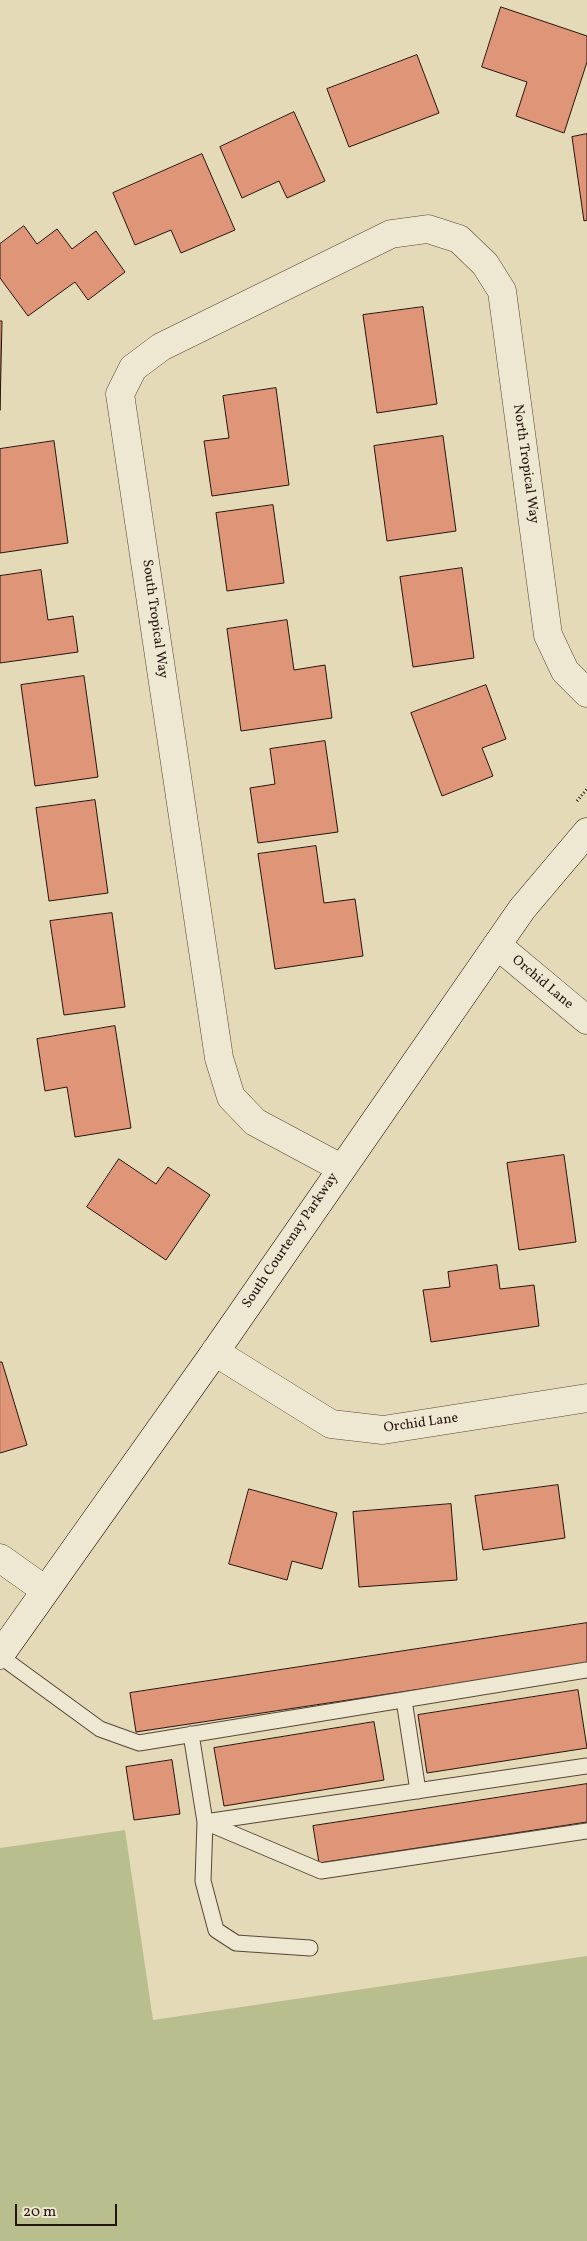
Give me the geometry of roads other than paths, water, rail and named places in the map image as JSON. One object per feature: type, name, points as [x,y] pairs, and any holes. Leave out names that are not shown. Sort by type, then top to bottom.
[{"type":"street","name":"South Tropical Way","points":[[341,1168],[255,1122],[231,1098],[219,1058],[120,394],[133,368],[161,346],[390,234],[428,229],[458,239]]},
{"type":"street","name":"North Tropical Way","points":[[458,239],[485,264],[502,291],[548,635],[565,671],[587,693]]},
{"type":"street","name":"South Courtenay Parkway","points":[[0,1656],[215,1352],[522,909],[587,832]]},
{"type":"street","name":"Orchid Lane","points":[[497,945],[587,1020]]},
{"type":"street","name":"Orchid Lane","points":[[215,1352],[331,1424],[383,1430],[587,1398]]},
{"type":"street","points":[[0,1558],[45,1590]]},
{"type":"lane","points":[[0,1656],[100,1729],[139,1743],[587,1670]]},
{"type":"lane","points":[[404,1700],[418,1791]]},
{"type":"lane","points":[[191,1734],[205,1822],[203,1881],[216,1930],[236,1943],[310,1948]]},
{"type":"lane","points":[[205,1822],[587,1766]]},
{"type":"lane","points":[[205,1822],[322,1871],[587,1831]]}]
